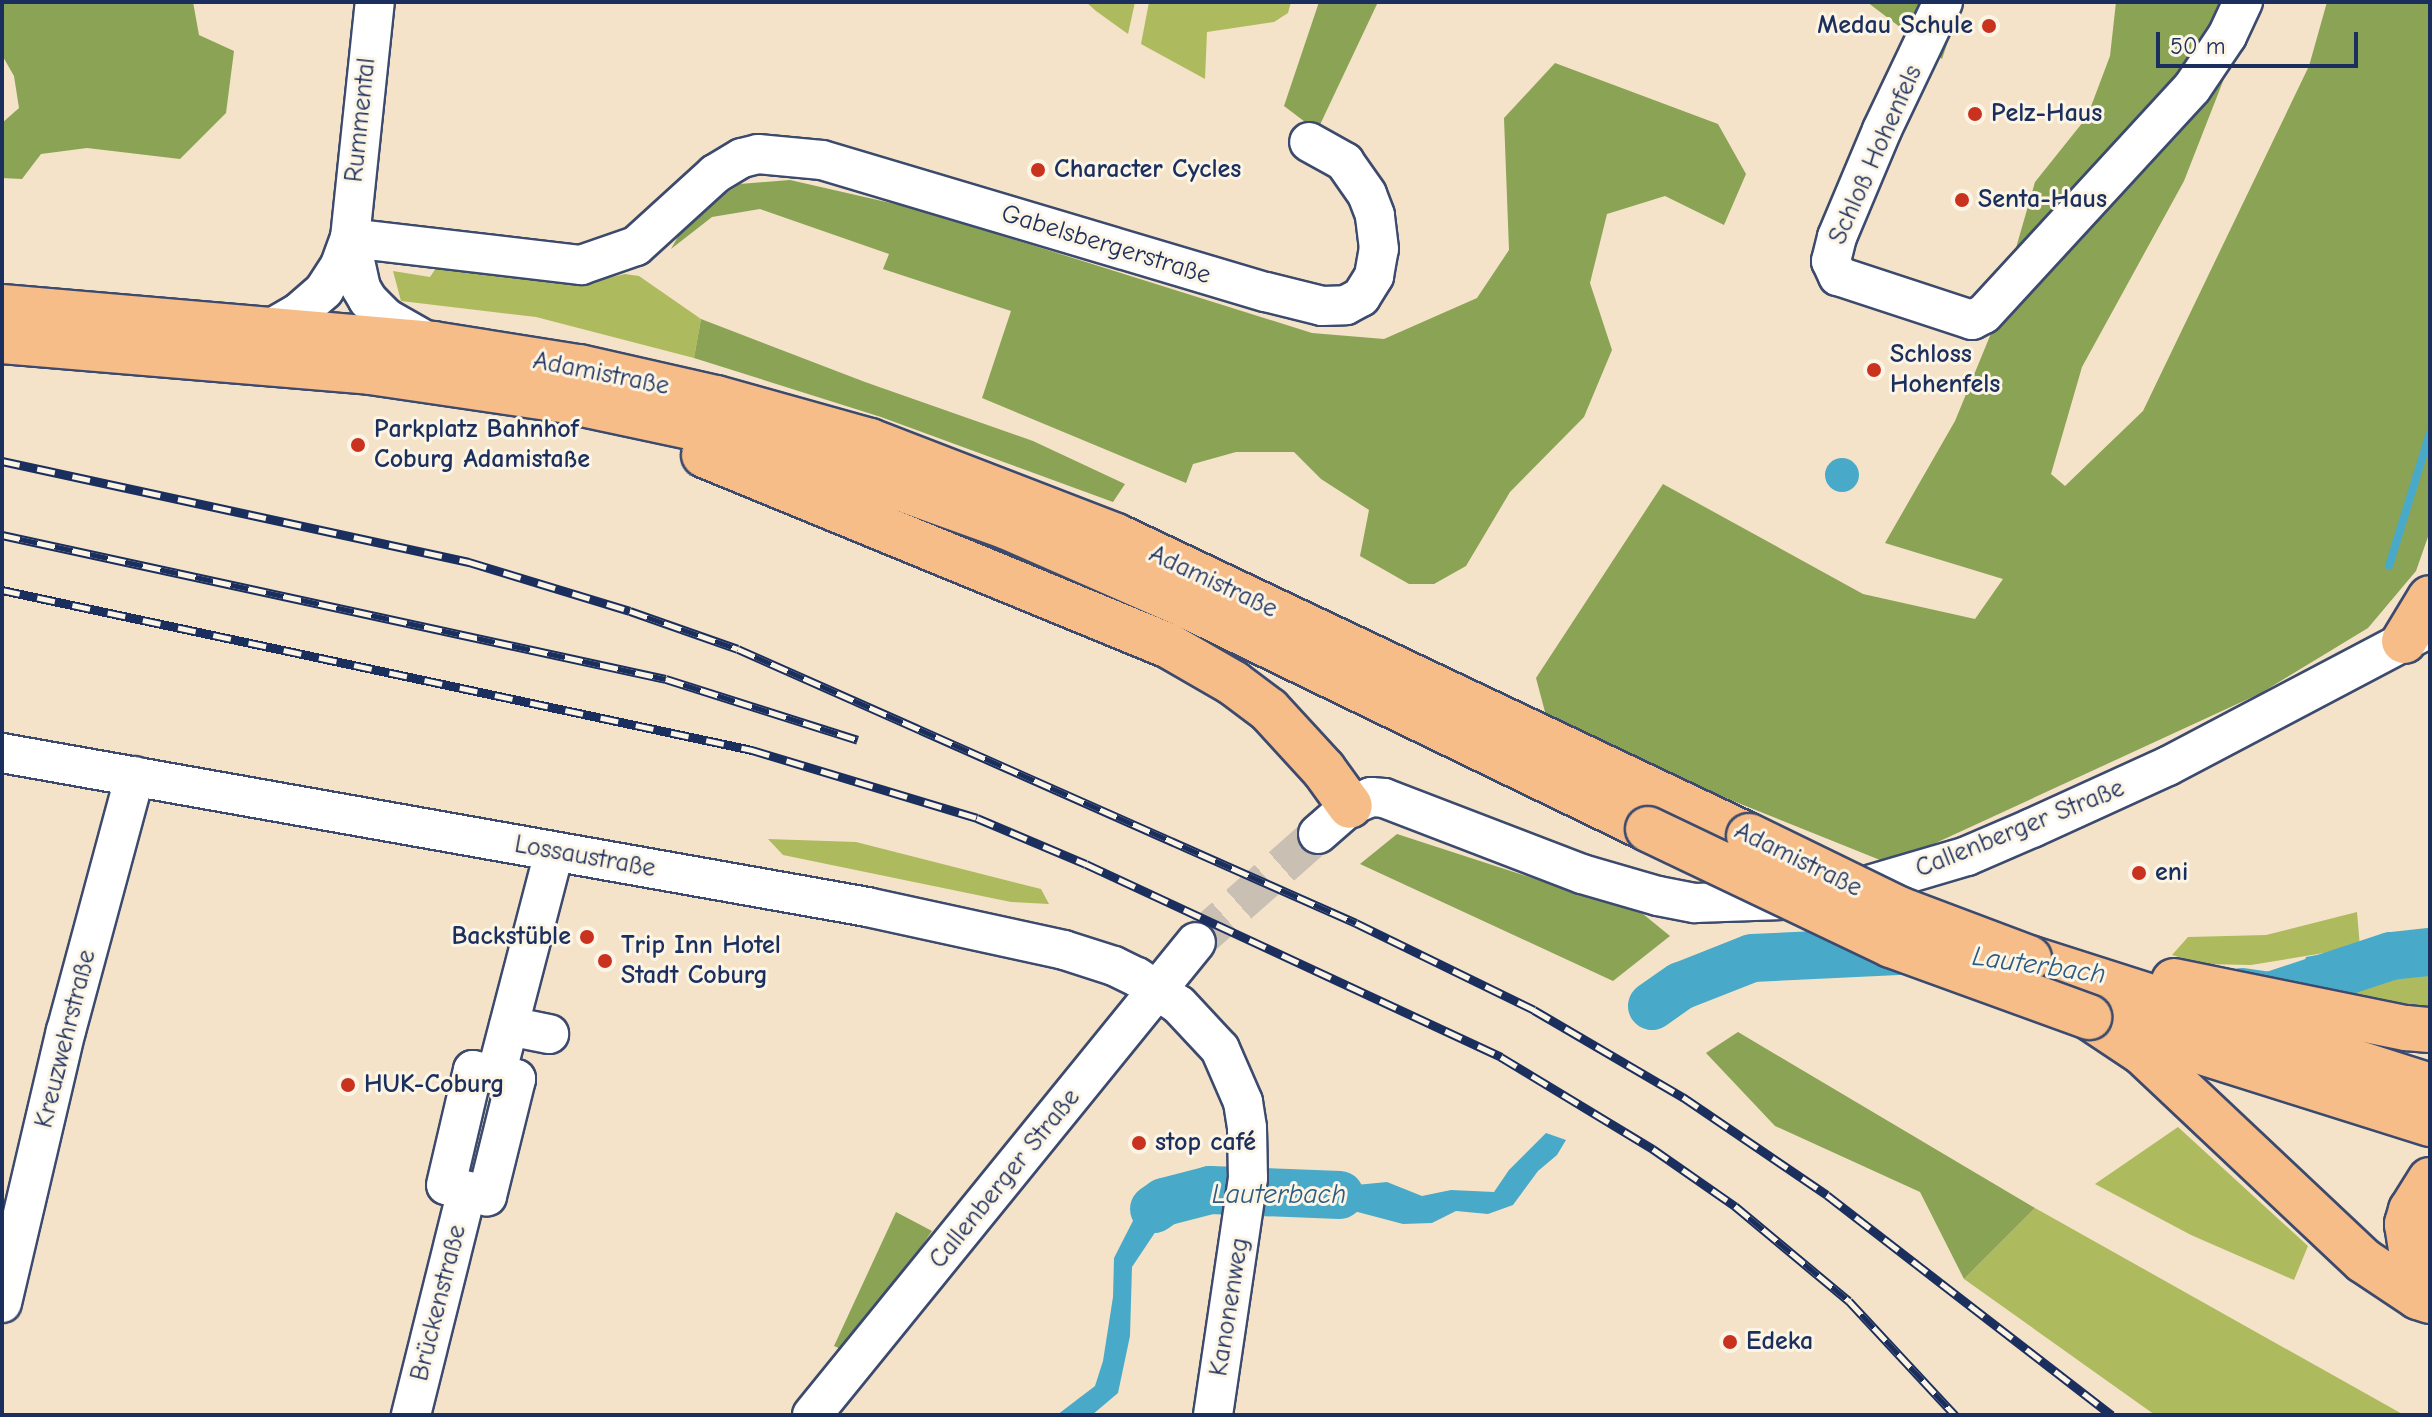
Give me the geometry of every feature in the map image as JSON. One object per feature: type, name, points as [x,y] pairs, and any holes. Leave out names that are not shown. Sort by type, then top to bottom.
[{"type":"main road","name":"Adamistraße","points":[[2,307],[265,332],[433,344],[594,371],[716,398],[870,441],[1141,547],[1655,811],[1891,945],[2089,1017],[2360,1083]]},
{"type":"main road","name":"Adamistraße","points":[[2,341],[370,372],[568,401],[705,430],[860,474],[1007,527],[1655,811],[2029,958],[2198,1014],[2360,1083]]},
{"type":"main road","points":[[568,401],[1169,646],[1233,683],[1269,710],[1324,770],[1350,806]]},
{"type":"main road","points":[[2417,635],[2430,598]]},
{"type":"main road","points":[[2029,958],[2107,968],[2418,1029]]},
{"type":"main road","points":[[2089,1017],[2143,1053],[2364,1261],[2418,1297],[2430,1301]]},
{"type":"main road","points":[[2360,1083],[2430,1086]]},
{"type":"main road","points":[[2360,1083],[2430,1124]]},
{"type":"main road","points":[[2430,1180],[2411,1210],[2407,1224],[2412,1256],[2430,1280]]},
{"type":"street","name":"Rummental","points":[[265,332],[298,313],[324,290],[340,265],[350,238],[375,2]]},
{"type":"street","name":"Schloß Hohenfels","points":[[1943,2],[1882,130],[1837,237],[1831,261],[1838,276],[1972,320],[1984,314],[2192,88],[2227,36],[2243,2]]},
{"type":"street","name":"Gabelsbergerstraße","points":[[350,238],[581,265],[636,246],[679,203],[742,158],[758,154],[822,160],[1266,292],[1322,306],[1346,305],[1361,297],[1374,276],[1379,249],[1375,215],[1367,194],[1345,162],[1309,142]]},
{"type":"street","name":"Rummental","points":[[350,238],[361,288],[368,300],[386,318],[433,344]]},
{"type":"street","name":"Callenberger Straße","points":[[1350,806],[1371,797],[1384,798],[1582,874],[1682,901],[1783,900],[1845,892],[1967,856],[2032,828],[2168,766],[2417,635]]},
{"type":"street","name":"Lossaustraße","points":[[2,753],[867,907],[1064,950],[1114,966],[1160,990]]},
{"type":"street","name":"Kreuzwehrstraße","points":[[2,1303],[63,1043],[135,776]]},
{"type":"street","points":[[1318,834],[1350,806]]},
{"type":"street","points":[[496,1075],[554,852]]},
{"type":"street","name":"Callenberger Straße","points":[[812,1415],[1196,942]]},
{"type":"street","name":"Kanonenweg","points":[[1160,990],[1204,1030],[1230,1066],[1247,1128],[1248,1178],[1243,1223],[1213,1415]]},
{"type":"street","points":[[509,1026],[549,1034]]},
{"type":"street","name":"Brückenstraße","points":[[473,1070],[496,1075],[516,1079],[487,1196],[446,1185],[473,1070]]},
{"type":"street","points":[[456,1141],[498,1152]]},
{"type":"street","name":"Brückenstraße","points":[[411,1415],[467,1191]]},
{"type":"green space","points":[[2,2],[193,2],[199,35],[234,51],[226,113],[180,159],[87,148],[41,154],[22,179],[2,178],[2,123],[19,108],[14,76],[2,55]]},
{"type":"green space","points":[[1086,2],[1135,2],[1128,34],[1096,11]]},
{"type":"green space","points":[[1149,2],[1291,2],[1288,13],[1274,22],[1207,32],[1205,79],[1141,44]]},
{"type":"green space","points":[[1319,2],[1378,2],[1317,131],[1284,106]]},
{"type":"green space","points":[[1867,2],[1961,2],[1942,59]]},
{"type":"green space","points":[[2116,2],[2254,2],[2184,181],[2082,367],[2051,474],[2065,486],[2143,411],[2309,66],[2327,2],[2430,2],[2430,531],[2416,571],[2368,628],[2261,693],[1890,864],[1549,727],[1536,678],[1663,484],[1863,594],[1975,619],[2003,579],[1885,543],[1955,421],[1992,331],[2035,182],[2087,117],[2110,56]]},
{"type":"green space","points":[[1555,63],[1718,124],[1746,174],[1724,225],[1665,196],[1607,214],[1590,283],[1612,350],[1584,417],[1510,492],[1466,566],[1434,584],[1409,584],[1360,556],[1369,510],[1321,479],[1294,452],[1236,452],[1193,464],[1186,483],[982,398],[1011,311],[883,269],[889,254],[760,209],[712,217],[671,249],[689,217],[740,184],[790,180],[917,209],[1312,333],[1384,339],[1477,298],[1509,250],[1504,118]]},
{"type":"green space","points":[[438,265],[577,285],[625,274],[639,276],[701,319],[694,358],[536,317],[401,301],[393,271],[430,277]]},
{"type":"green space","points":[[701,319],[865,382],[1033,441],[1125,484],[1113,502],[881,417],[694,358]]},
{"type":"green space","points":[[1397,834],[1643,914],[1670,936],[1613,981],[1360,864]]},
{"type":"green space","points":[[768,839],[856,842],[1041,889],[1049,904],[1011,902],[783,855]]},
{"type":"green space","points":[[2357,912],[2360,947],[2251,965],[2202,964],[2172,955],[2188,937],[2266,935]]},
{"type":"green space","points":[[2430,967],[2430,1017],[2358,1003],[2345,990],[2371,986]]},
{"type":"green space","points":[[1738,1032],[2035,1208],[1964,1279],[1920,1192],[1775,1126],[1706,1053]]},
{"type":"green space","points":[[2178,1127],[2308,1246],[2294,1280],[2191,1235],[2095,1184]]},
{"type":"green space","points":[[2035,1208],[2404,1415],[2155,1415],[1964,1279]]},
{"type":"green space","points":[[896,1212],[932,1231],[848,1352],[834,1346]]},
{"type":"water","points":[[1842,458],[1854,463],[1859,475],[1854,487],[1842,492],[1830,487],[1825,475],[1830,463]]},
{"type":"water","points":[[2430,937],[2430,967],[2371,986],[2345,990],[2300,976],[2306,957]]},
{"type":"water","points":[[1803,938],[1858,961],[1778,966],[1756,973],[1755,969],[1737,972],[1723,985],[1699,991],[1694,971],[1750,952],[1751,946]]},
{"type":"water","points":[[1546,1133],[1566,1140],[1557,1155],[1538,1171],[1513,1205],[1488,1214],[1456,1211],[1432,1223],[1403,1224],[1350,1210],[1275,1208],[1279,1180],[1325,1188],[1387,1182],[1422,1196],[1451,1190],[1494,1192],[1509,1170]]},
{"type":"water","points":[[1216,1188],[1215,1213],[1174,1216],[1158,1228],[1132,1267],[1130,1336],[1118,1393],[1092,1415],[1057,1415],[1095,1386],[1103,1361],[1113,1297],[1114,1258],[1140,1207],[1164,1192]]},
{"type":"waterway","points":[[2389,566],[2430,433]]},
{"type":"waterway","name":"Lauterbach","points":[[1652,1006],[1681,986],[1752,958],[1919,950]]},
{"type":"waterway","name":"Lauterbach","points":[[2242,992],[2270,996],[2391,956],[2430,952]]},
{"type":"waterway","name":"Lauterbach","points":[[1154,1209],[1164,1202],[1210,1190],[1340,1195]]},
{"type":"tunnel","points":[[1196,942],[1318,834]]},
{"type":"railway","points":[[2,461],[469,562],[630,611],[738,649],[1356,923],[1534,1010],[1683,1097],[1827,1195],[2112,1415]]},
{"type":"railway","points":[[2,535],[666,679],[858,740]]},
{"type":"railway","points":[[2,590],[752,750],[977,818],[1086,864],[1501,1057],[1653,1149],[1735,1206],[1849,1301],[1955,1415]]},
{"type":"place","name":"Medau Schule","points":[[1989,26]]},
{"type":"place","name":"Pelz-Haus","points":[[1975,114]]},
{"type":"place","name":"Character Cycles","points":[[1038,170]]},
{"type":"place","name":"Senta-Haus","points":[[1962,200]]},
{"type":"place","name":"Schloss Hohenfels","points":[[1874,370]]},
{"type":"place","name":"Parkplatz Bahnhof Coburg Adamistaße","points":[[358,445]]},
{"type":"place","name":"eni","points":[[2139,873]]},
{"type":"place","name":"Backstüble","points":[[587,937]]},
{"type":"place","name":"Trip Inn Hotel Stadt Coburg","points":[[605,961]]},
{"type":"place","name":"HUK-Coburg","points":[[348,1085]]},
{"type":"place","name":"stop café","points":[[1139,1143]]},
{"type":"place","name":"Edeka","points":[[1730,1342]]}]
